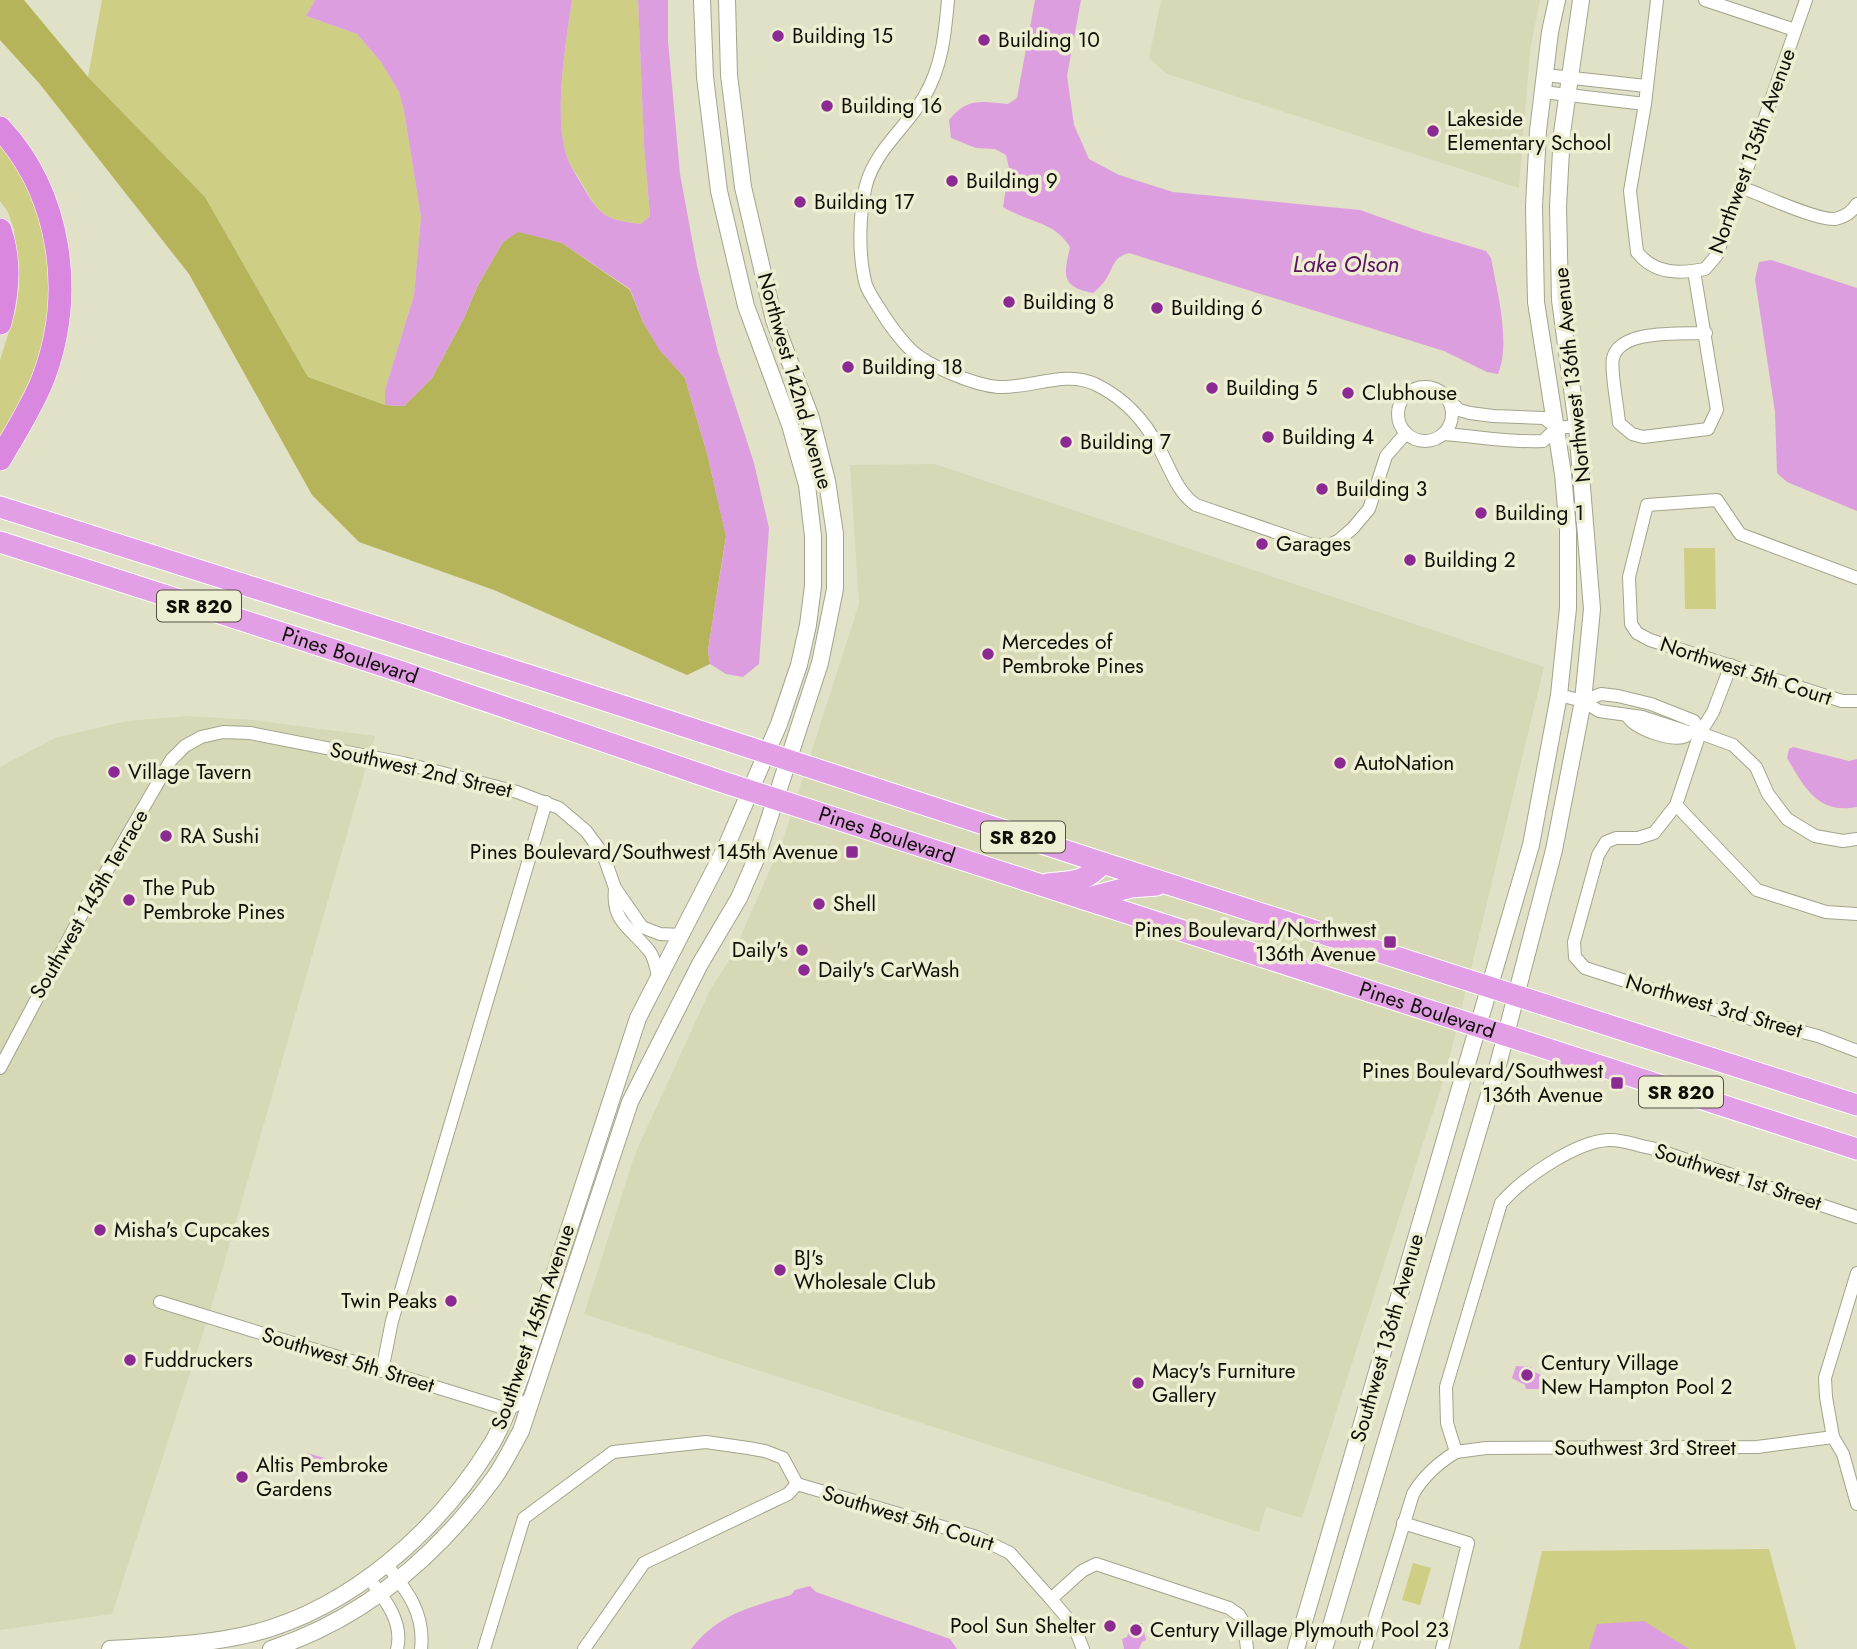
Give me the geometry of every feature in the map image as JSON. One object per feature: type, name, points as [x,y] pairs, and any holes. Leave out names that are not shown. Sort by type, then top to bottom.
[{"type":"highway","points":[[0,128],[29,166],[46,206],[57,245],[60,285],[58,323],[48,365],[33,400],[0,459]]},
{"type":"highway","points":[[0,230],[5,250],[6,285],[0,323]]},
{"type":"highway","name":"Pines Boulevard","points":[[0,507],[1857,1105]]},
{"type":"highway","name":"Pines Boulevard","points":[[0,542],[399,671],[777,799],[1857,1149]]},
{"type":"highway","points":[[1042,885],[1081,880],[1091,876],[1103,863]]},
{"type":"highway","points":[[1084,899],[1131,887],[1169,885]]},
{"type":"street","name":"Northwest 142nd Avenue","points":[[702,0],[705,76],[719,191],[746,306],[790,425],[807,485],[813,536],[813,586],[799,666],[751,790]]},
{"type":"street","name":"Northwest 142nd Avenue","points":[[727,0],[729,75],[743,187],[774,320],[811,418],[827,481],[835,534],[835,589],[820,663],[777,799]]},
{"type":"street","points":[[948,0],[940,61],[932,82],[923,99],[879,154],[871,170],[861,209],[860,229],[866,284],[892,329],[919,356],[965,379],[995,387],[1059,379],[1094,384],[1134,411],[1159,447],[1186,499],[1196,505],[1310,544],[1326,546],[1338,541],[1353,528],[1369,509],[1387,456],[1406,433]]},
{"type":"street","name":"Northwest 136th Avenue","points":[[1478,1027],[1531,845],[1559,695],[1568,608],[1568,531],[1556,428],[1536,302],[1534,206],[1543,92],[1558,0]]},
{"type":"street","name":"Northwest 136th Avenue","points":[[1505,1036],[1555,850],[1583,701],[1592,609],[1577,426],[1560,300],[1559,206],[1567,95],[1581,0]]},
{"type":"street","points":[[1657,0],[1645,104],[1630,191],[1637,252],[1642,259],[1661,270],[1694,271]]},
{"type":"street","points":[[1705,0],[1795,30]]},
{"type":"street","name":"Northwest 135th Avenue","points":[[1706,333],[1694,271],[1704,269],[1717,255],[1806,0]]},
{"type":"street","points":[[1545,75],[1646,86]]},
{"type":"street","points":[[1543,92],[1645,104]]},
{"type":"street","points":[[1741,187],[1824,219],[1844,216],[1852,212],[1857,204]]},
{"type":"street","points":[[1706,333],[1717,410],[1708,429],[1643,437],[1632,434],[1619,422],[1612,358],[1620,344],[1633,337],[1706,333]]},
{"type":"street","points":[[1447,397],[1452,414],[1451,422],[1443,434],[1436,439],[1423,441],[1406,433],[1398,417],[1401,400],[1407,393],[1423,387],[1432,387],[1447,397],[1459,410],[1493,416],[1544,418],[1556,428]]},
{"type":"street","points":[[1443,434],[1536,442],[1543,441],[1556,428],[1577,426]]},
{"type":"street","name":"Northwest 5th Court","points":[[1857,578],[1740,534],[1717,500],[1647,506],[1629,576],[1631,624],[1637,633],[1650,640],[1842,701],[1857,701]]},
{"type":"street","points":[[1627,715],[1630,722],[1679,739],[1694,732],[1713,712],[1731,665]]},
{"type":"street","points":[[1583,701],[1601,694],[1636,700],[1694,721],[1694,732],[1676,805],[1758,890],[1826,912],[1857,914]]},
{"type":"street","points":[[1559,695],[1583,701],[1599,711],[1665,724],[1733,745],[1756,767],[1768,794],[1787,819],[1815,836],[1843,841],[1857,839]]},
{"type":"street","points":[[1665,724],[1669,710]]},
{"type":"street","name":"Southwest 2nd Street","points":[[185,746],[201,737],[223,732],[250,733],[403,763],[546,802],[559,808],[592,837],[603,854],[615,888],[642,927],[660,934],[681,935]]},
{"type":"street","name":"Southwest 145th Terrace","points":[[0,1068],[89,900],[172,760],[185,746]]},
{"type":"street","name":"Southwest 145th Avenue","points":[[110,1649],[204,1643],[254,1633],[297,1618],[338,1598],[387,1565],[439,1512],[472,1472],[492,1444],[521,1376],[634,1028],[726,847],[751,790]]},
{"type":"street","name":"Southwest 145th Avenue","points":[[271,1649],[305,1638],[349,1615],[399,1580],[458,1523],[495,1476],[521,1432],[534,1398],[630,1102],[700,964],[739,898],[777,799]]},
{"type":"street","points":[[382,1371],[392,1321],[546,802]]},
{"type":"street","name":"Northwest 3rd Street","points":[[1676,805],[1654,833],[1606,842],[1598,855],[1574,942],[1575,957],[1585,968],[1716,1010],[1818,1035],[1857,1051]]},
{"type":"street","name":"Southwest 2nd Street","points":[[615,888],[615,909],[624,925],[650,951],[662,972]]},
{"type":"street","points":[[662,972],[682,959],[700,964]]},
{"type":"street","name":"Southwest 136th Avenue","points":[[1296,1649],[1478,1027]]},
{"type":"street","name":"Southwest 136th Avenue","points":[[1324,1649],[1505,1036]]},
{"type":"street","name":"Southwest 1st Street","points":[[1456,1452],[1445,1412],[1446,1387],[1501,1203],[1513,1188],[1530,1175],[1597,1142],[1618,1140],[1651,1148],[1857,1217]]},
{"type":"street","points":[[1857,1273],[1825,1378],[1833,1437],[1843,1454],[1857,1504]]},
{"type":"street","name":"Southwest 5th Street","points":[[160,1302],[507,1409]]},
{"type":"street","points":[[507,1409],[534,1398]]},
{"type":"street","name":"Southwest 3rd Street","points":[[1456,1452],[1486,1448],[1757,1447],[1833,1437]]},
{"type":"street","points":[[484,1649],[524,1518],[613,1452],[706,1442],[765,1451],[783,1458],[797,1484],[788,1494],[645,1563],[583,1649]]},
{"type":"street","points":[[1365,1649],[1407,1506],[1419,1483],[1439,1462],[1456,1452]]},
{"type":"street","name":"Southwest 5th Court","points":[[797,1484],[977,1536],[1010,1553],[1074,1626],[1083,1649]]},
{"type":"street","points":[[1402,1523],[1468,1544],[1442,1649]]},
{"type":"street","points":[[1051,1599],[1082,1571],[1096,1564],[1104,1565],[1228,1608],[1239,1615],[1244,1623],[1247,1649]]},
{"type":"street","points":[[387,1565],[411,1598],[419,1616],[423,1632],[421,1649]]},
{"type":"street","points":[[368,1577],[381,1593],[399,1627],[397,1649]]},
{"type":"shaded area","points":[[0,0],[24,0],[88,77],[205,197],[308,377],[385,405],[404,406],[432,378],[478,285],[503,242],[518,231],[562,243],[630,290],[643,322],[660,350],[685,378],[708,457],[726,536],[708,650],[710,664],[687,675],[494,590],[359,542],[312,495],[189,274],[39,83],[0,40]]},
{"type":"shaded area","points":[[102,0],[315,0],[306,16],[357,34],[381,62],[399,92],[404,111],[421,217],[414,295],[385,390],[385,405],[308,377],[205,197],[88,77]]},
{"type":"shaded area","points":[[572,0],[638,0],[644,146],[650,216],[641,224],[620,221],[605,215],[589,195],[567,157],[563,141],[561,101]]},
{"type":"shaded area","name":"Lakeside Elementary School","points":[[1161,0],[1540,0],[1530,50],[1519,188],[1167,74],[1149,58]]},
{"type":"shaded area","points":[[0,144],[15,162],[36,200],[54,275],[41,362],[0,439],[0,360],[16,310],[19,286],[14,230],[8,212],[0,201]]},
{"type":"shaded area","points":[[935,464],[1544,667],[1446,1072],[1302,1518],[1266,1507],[1259,1532],[584,1314],[635,1154],[710,990],[732,956],[783,840],[859,604],[850,465]]},
{"type":"shaded area","points":[[1684,548],[1715,548],[1716,609],[1685,609]]},
{"type":"shaded area","points":[[188,716],[253,720],[375,736],[212,1305],[112,1614],[0,1630],[0,767],[55,738],[127,721]]},
{"type":"shaded area","points":[[1769,1549],[1796,1649],[1519,1649],[1542,1551]]},
{"type":"shaded area","points":[[1413,1563],[1431,1568],[1420,1605],[1402,1600]]},
{"type":"water","points":[[315,0],[572,0],[561,101],[563,141],[567,157],[599,210],[620,221],[641,224],[650,216],[644,146],[638,0],[668,0],[668,41],[680,174],[697,266],[718,352],[754,463],[769,528],[759,664],[743,677],[726,674],[710,664],[708,650],[726,537],[708,457],[685,378],[660,351],[643,322],[630,289],[562,243],[518,232],[503,242],[478,285],[432,378],[404,406],[385,405],[385,390],[414,295],[421,217],[404,111],[399,92],[381,62],[357,34],[306,16]]},
{"type":"water","name":"Lake Olson","points":[[1035,0],[1081,0],[1067,76],[1074,125],[1089,159],[1119,175],[1173,192],[1360,210],[1486,251],[1491,258],[1502,317],[1503,347],[1498,374],[1487,372],[1444,351],[1129,253],[1117,260],[1100,287],[1093,293],[1070,283],[1066,265],[1070,247],[1064,239],[1048,227],[1003,207],[1009,168],[1006,155],[995,149],[976,148],[951,138],[949,120],[962,108],[976,103],[1008,104],[1017,98]]},
{"type":"water","points":[[1771,260],[1857,288],[1857,511],[1787,482],[1777,473],[1775,412],[1755,279],[1759,262]]},
{"type":"water","points":[[1793,747],[1849,761],[1857,759],[1857,807],[1832,807],[1813,796],[1787,758],[1789,749]]},
{"type":"water","name":"Century Village New Hampton Pool 2","points":[[1516,1366],[1531,1367],[1533,1371],[1547,1378],[1544,1389],[1526,1389],[1525,1385],[1512,1378]]},
{"type":"water","points":[[307,1453],[335,1461],[332,1472],[304,1463]]},
{"type":"water","points":[[810,1586],[816,1592],[950,1639],[957,1649],[691,1649],[712,1627],[736,1613]]},
{"type":"water","points":[[1644,1621],[1689,1649],[1589,1649],[1597,1624]]},
{"type":"water","name":"Century Village Plymouth Pool 23","points":[[1131,1623],[1142,1623],[1146,1640],[1139,1649],[1124,1649],[1122,1639],[1127,1637]]},
{"type":"place","name":"Building 15","points":[[778,36]]},
{"type":"place","name":"Building 10","points":[[984,40]]},
{"type":"place","name":"Building 16","points":[[827,106]]},
{"type":"place","name":"Lakeside Elementary School","points":[[1433,131]]},
{"type":"place","name":"Building 9","points":[[952,181]]},
{"type":"place","name":"Building 17","points":[[800,202]]},
{"type":"place","name":"Building 8","points":[[1009,302]]},
{"type":"place","name":"Building 6","points":[[1157,308]]},
{"type":"place","name":"Building 18","points":[[848,367]]},
{"type":"place","name":"Building 5","points":[[1212,388]]},
{"type":"place","name":"Clubhouse","points":[[1348,393]]},
{"type":"place","name":"Building 4","points":[[1268,437]]},
{"type":"place","name":"Building 7","points":[[1066,442]]},
{"type":"place","name":"Building 3","points":[[1322,489]]},
{"type":"place","name":"Building 1","points":[[1481,513]]},
{"type":"place","name":"Garages","points":[[1262,544]]},
{"type":"place","name":"Building 2","points":[[1410,560]]},
{"type":"place","name":"Mercedes of Pembroke Pines","points":[[988,654]]},
{"type":"place","name":"AutoNation","points":[[1340,763]]},
{"type":"place","name":"Village Tavern","points":[[114,772]]},
{"type":"place","name":"RA Sushi","points":[[166,836]]},
{"type":"place","name":"Pines Boulevard/Southwest 145th Avenue","points":[[852,852]]},
{"type":"place","name":"The Pub Pembroke Pines","points":[[129,900]]},
{"type":"place","name":"Shell","points":[[819,904]]},
{"type":"place","name":"Pines Boulevard/Northwest 136th Avenue","points":[[1390,942]]},
{"type":"place","name":"Daily's","points":[[802,950]]},
{"type":"place","name":"Daily's CarWash","points":[[804,970]]},
{"type":"place","name":"Pines Boulevard/Southwest 136th Avenue","points":[[1617,1083]]},
{"type":"place","name":"Misha's Cupcakes","points":[[100,1230]]},
{"type":"place","name":"BJ's Wholesale Club","points":[[780,1270]]},
{"type":"place","name":"Twin Peaks","points":[[451,1301]]},
{"type":"place","name":"Fuddruckers","points":[[130,1360]]},
{"type":"place","name":"Century Village New Hampton Pool 2","points":[[1527,1375]]},
{"type":"place","name":"Macy's Furniture Gallery","points":[[1138,1383]]},
{"type":"place","name":"Altis Pembroke Gardens","points":[[242,1477]]},
{"type":"place","name":"Pool Sun Shelter","points":[[1110,1626]]},
{"type":"place","name":"Century Village Plymouth Pool 23","points":[[1136,1630]]}]
